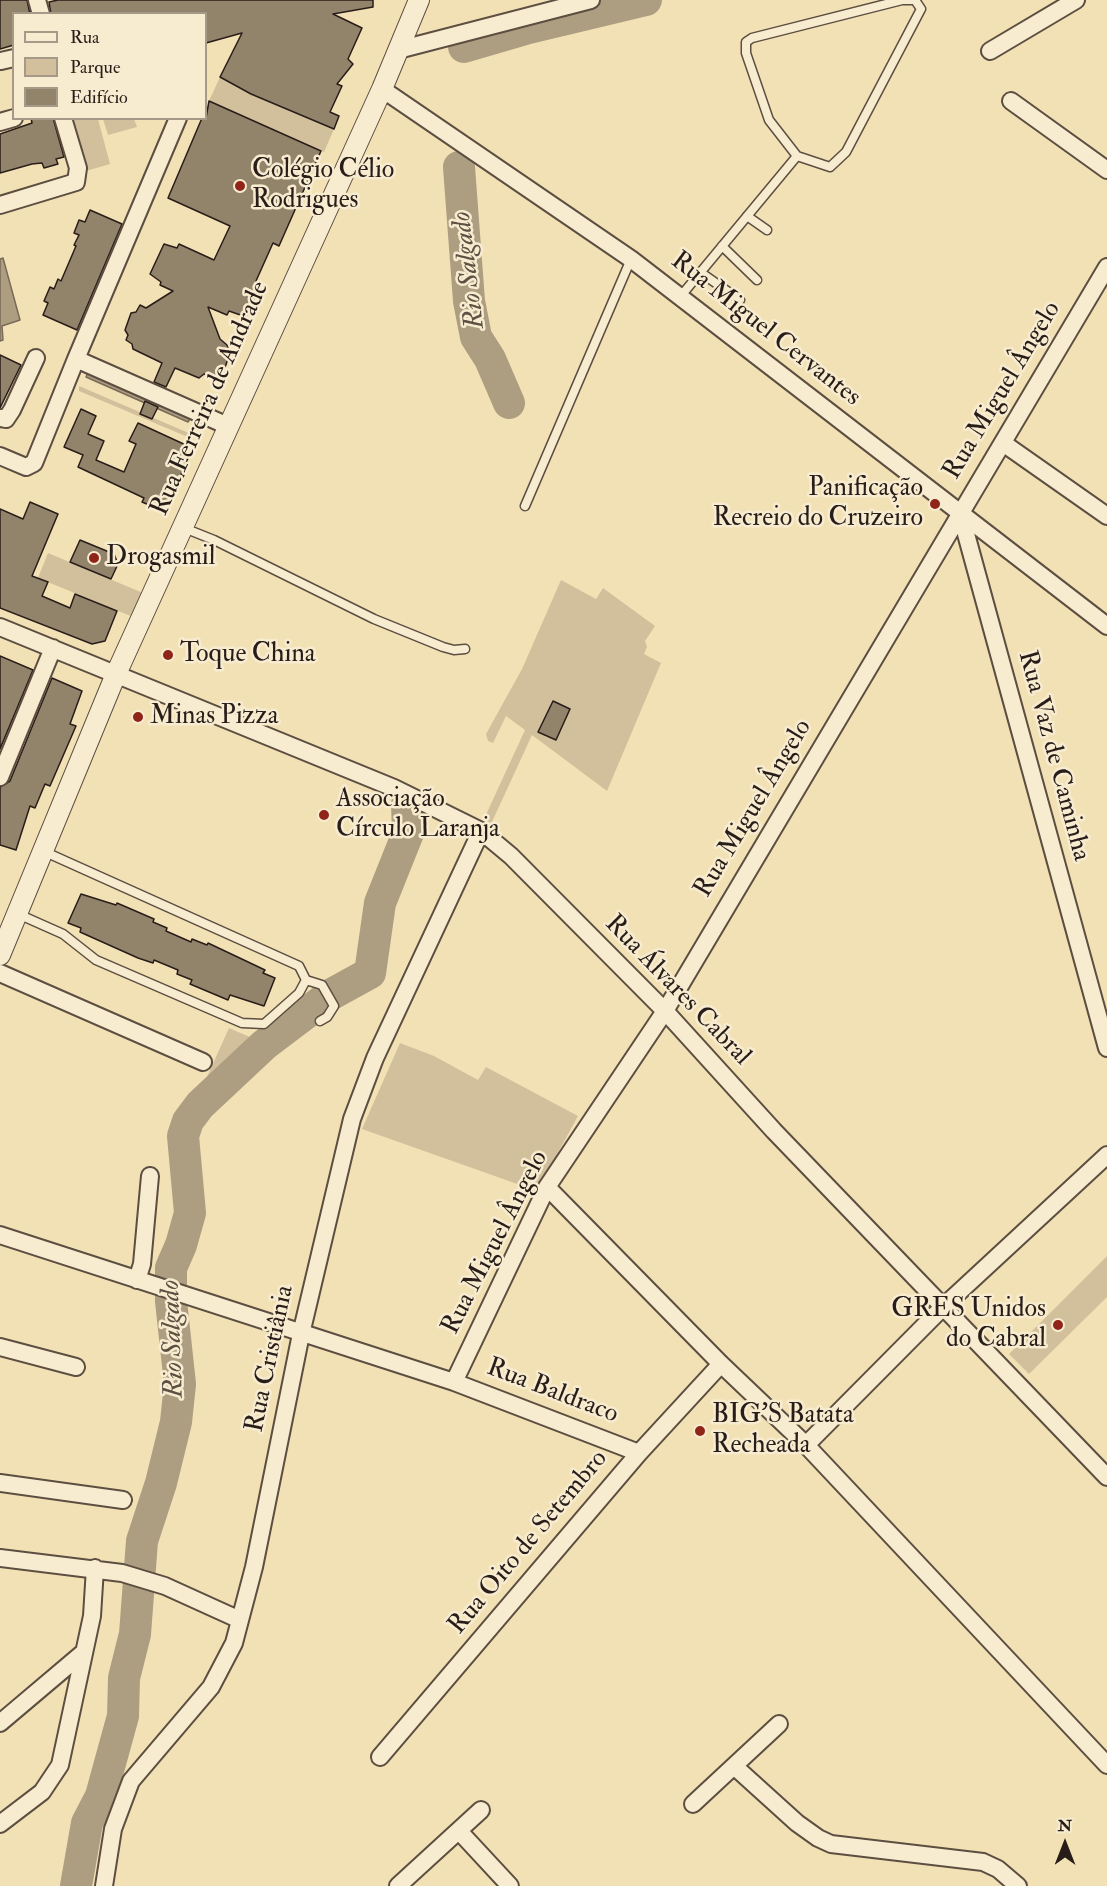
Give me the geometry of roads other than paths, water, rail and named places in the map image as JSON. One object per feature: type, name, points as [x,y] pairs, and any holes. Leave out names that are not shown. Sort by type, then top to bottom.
[{"type":"street","name":"Rua Ferreira de Andrade","points":[[0,955],[116,674],[382,90],[419,0]]},
{"type":"street","points":[[398,50],[591,0]]},
{"type":"street","points":[[990,51],[1076,0]]},
{"type":"street","name":"Rua Miguel Cervantes","points":[[382,90],[631,259],[1107,626]]},
{"type":"street","points":[[1011,101],[1107,170]]},
{"type":"street","points":[[0,205],[76,182],[78,168],[64,120]]},
{"type":"street","points":[[0,456],[26,467],[33,463],[177,120]]},
{"type":"street","name":"Rua Miguel Ângelo","points":[[454,1382],[548,1187],[665,1011],[1107,267]]},
{"type":"street","points":[[0,418],[6,419],[12,410],[36,358]]},
{"type":"street","points":[[76,359],[228,426]]},
{"type":"street","points":[[1003,443],[1107,516]]},
{"type":"street","name":"Rua Vaz de Caminha","points":[[960,512],[1107,1048]]},
{"type":"street","name":"Rua Álvares Cabral","points":[[0,627],[413,796],[481,831],[512,856],[665,1011],[774,1131],[1107,1477]]},
{"type":"street","points":[[0,777],[53,648]]},
{"type":"street","name":"Rua Cristiânia","points":[[104,1886],[113,1829],[131,1781],[211,1687],[223,1667],[240,1620],[342,1152],[375,1058],[481,831]]},
{"type":"street","points":[[0,973],[203,1062]]},
{"type":"street","points":[[806,1444],[944,1306],[1107,1155]]},
{"type":"street","points":[[140,1281],[150,1176]]},
{"type":"street","points":[[548,1187],[721,1364],[806,1444],[1107,1765]]},
{"type":"street","name":"Rua Baldraco","points":[[0,1235],[454,1382],[639,1453]]},
{"type":"street","points":[[0,1347],[76,1367]]},
{"type":"street","name":"Rua Oito de Setembro","points":[[380,1757],[639,1453],[721,1364]]},
{"type":"street","points":[[0,1483],[123,1500]]},
{"type":"street","points":[[0,1558],[122,1573],[165,1586],[240,1620]]},
{"type":"street","points":[[0,1824],[42,1792],[60,1765],[92,1616],[95,1568]]},
{"type":"street","points":[[0,1723],[84,1652]]},
{"type":"street","points":[[693,1804],[779,1724]]},
{"type":"street","points":[[734,1766],[797,1823],[831,1844],[983,1862],[998,1869],[1018,1886]]},
{"type":"street","points":[[398,1886],[481,1810]]},
{"type":"street","points":[[459,1831],[510,1886]]},
{"type":"lane","points":[[903,0],[915,0],[921,9],[846,152],[830,167],[797,156],[769,120],[746,54],[746,42],[752,38],[903,0]]},
{"type":"lane","points":[[680,297],[797,156]]},
{"type":"lane","points":[[747,216],[767,230]]},
{"type":"lane","points":[[722,246],[757,280]]},
{"type":"lane","points":[[525,506],[631,259]]},
{"type":"lane","points":[[700,272],[740,300]]},
{"type":"lane","points":[[182,527],[214,540],[374,619],[443,647],[454,650],[465,649]]},
{"type":"lane","points":[[43,851],[299,966],[306,980],[322,985],[333,1003],[334,1009],[320,1021]]},
{"type":"lane","points":[[18,914],[63,934],[96,960],[242,1023],[264,1024],[299,993],[306,980]]},
{"type":"waterway","name":"Rio Salgado","points":[[464,47],[529,28],[646,0]]},
{"type":"waterway","name":"Rio Salgado","points":[[459,167],[469,301],[476,337],[490,359],[509,403]]},
{"type":"waterway","name":"Rio Salgado","points":[[76,1886],[87,1823],[101,1796],[123,1716],[124,1678],[135,1634],[142,1541],[161,1483],[176,1422],[180,1384],[171,1301],[171,1268],[181,1245],[190,1213],[183,1136],[188,1121],[200,1105],[264,1045],[330,995],[370,973],[380,903],[408,833],[407,804]]},
{"type":"place","name":"Colégio Célio Rodrigues","points":[[240,186]]},
{"type":"place","name":"Panificação Recreio do Cruzeiro","points":[[935,504]]},
{"type":"place","name":"Drogasmil","points":[[94,558]]},
{"type":"place","name":"Toque China","points":[[168,655]]},
{"type":"place","name":"Minas Pizza","points":[[138,717]]},
{"type":"place","name":"Associação Círculo Laranja","points":[[324,815]]},
{"type":"place","name":"GRES Unidos do Cabral","points":[[1058,1325]]},
{"type":"place","name":"BIG'S Batata Recheada","points":[[700,1431]]}]
